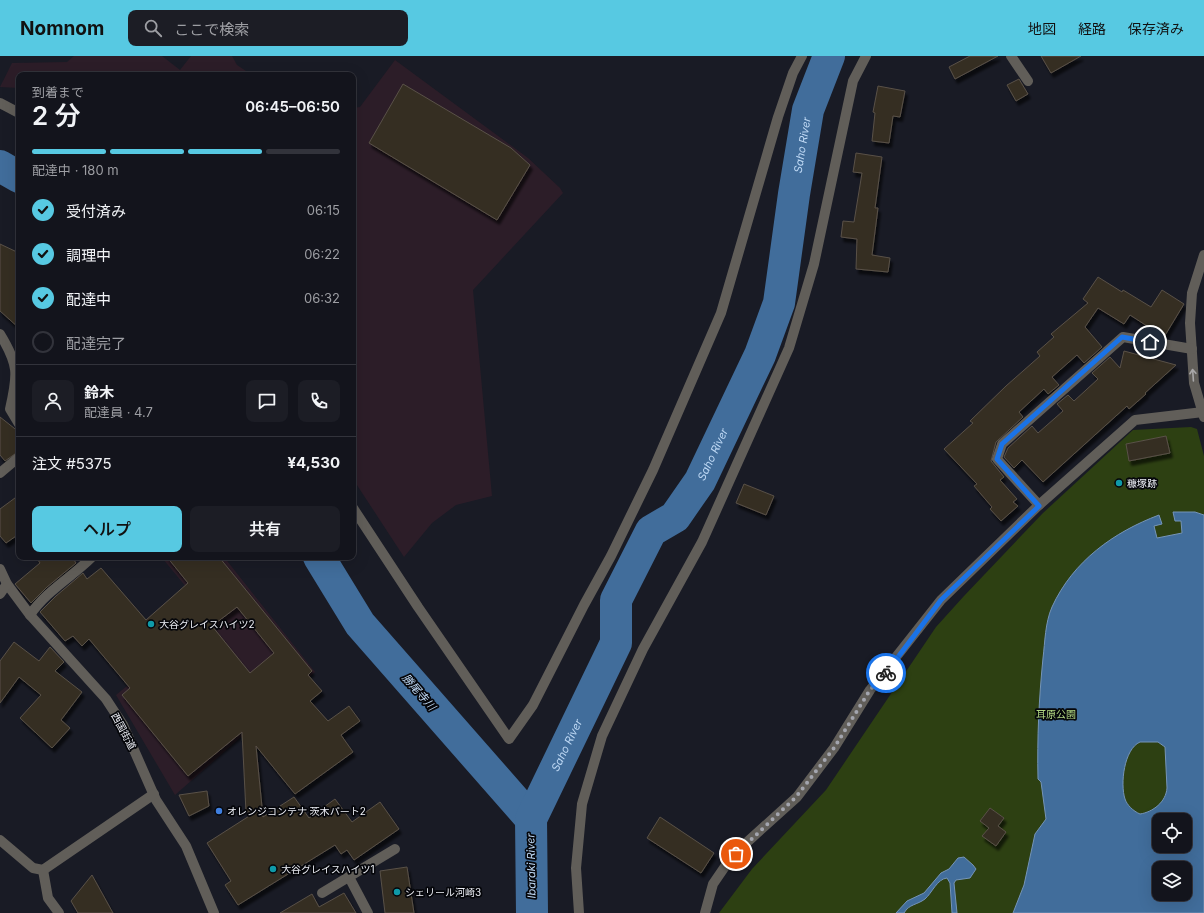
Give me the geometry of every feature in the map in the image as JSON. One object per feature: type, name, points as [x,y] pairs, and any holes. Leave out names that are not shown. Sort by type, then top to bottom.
[{"type":"street","points":[[356,513],[418,607],[509,740],[533,705],[611,556],[653,470],[721,313],[778,117],[793,73],[802,56]]},
{"type":"street","points":[[579,913],[576,868],[582,804],[602,736],[643,649],[702,542],[789,348],[814,264],[853,81],[866,56]]},
{"type":"street","points":[[1011,56],[1028,81]]},
{"type":"street","points":[[0,103],[16,111]]},
{"type":"street","points":[[705,913],[713,884],[726,865],[745,844],[796,797],[834,748],[870,690],[941,600],[1039,506],[1135,420],[1203,415],[1194,383],[1190,323],[1192,293],[1204,255]]},
{"type":"street","points":[[0,334],[11,352],[15,363],[16,380],[10,409],[16,419]]},
{"type":"street","points":[[1039,506],[997,459],[1002,444],[1122,337],[1192,349]]},
{"type":"street","points":[[0,473],[16,460]]},
{"type":"street","points":[[30,615],[48,593],[74,574],[89,560]]},
{"type":"street","name":"西国街道","points":[[0,570],[7,584],[30,615],[106,700],[123,725],[154,794],[186,846],[214,913]]},
{"type":"street","points":[[0,594],[7,584]]},
{"type":"street","points":[[0,840],[33,868],[43,870],[154,794]]},
{"type":"street","points":[[322,893],[395,849]]},
{"type":"street","points":[[43,870],[48,898],[59,913]]},
{"type":"street","points":[[349,877],[368,913]]},
{"type":"shaded area","points":[[74,56],[162,56],[180,70],[191,56],[232,56],[237,65],[248,72],[16,72],[16,88],[0,87],[12,63],[67,62]]},
{"type":"shaded area","points":[[395,60],[528,158],[560,188],[563,193],[473,290],[492,496],[456,505],[432,523],[404,557],[356,484],[356,108],[360,107]]},
{"type":"shaded area","points":[[164,560],[226,560],[315,672],[175,795],[116,695],[211,617]]},
{"type":"green space","name":"耳原公園","points":[[1191,427],[1197,429],[1204,456],[1204,913],[719,913],[752,869],[826,790],[936,627],[1043,513],[1133,430]]},
{"type":"water","points":[[1173,512],[1195,512],[1204,515],[1204,913],[1013,913],[1024,885],[1035,834],[1046,819],[1041,782],[1038,779],[1038,733],[1040,688],[1045,639],[1048,619],[1052,607],[1071,576],[1083,562],[1111,539],[1142,522],[1159,515],[1162,524],[1154,526],[1157,538],[1182,533],[1181,521],[1175,521]],"holes":[[[1140,742],[1158,742],[1165,747],[1166,793],[1158,806],[1150,811],[1140,814],[1133,810],[1125,799],[1123,776],[1127,759],[1130,752]]]},
{"type":"water","points":[[964,857],[976,869],[970,878],[956,880],[954,883],[957,913],[952,913],[950,883],[947,878],[940,881],[925,899],[911,906],[904,913],[896,913],[907,901],[924,893],[941,873],[949,869],[958,858]]},
{"type":"building","points":[[970,56],[998,56],[955,79],[949,67]]},
{"type":"building","points":[[1041,56],[1081,56],[1051,73]]},
{"type":"building","points":[[1019,79],[1028,94],[1016,101],[1007,85]]},
{"type":"building","points":[[403,84],[511,148],[530,165],[497,220],[369,143]]},
{"type":"building","points":[[878,86],[905,91],[900,117],[893,116],[889,143],[872,141],[875,113],[873,112]]},
{"type":"building","points":[[856,153],[882,157],[875,208],[878,208],[872,255],[890,258],[888,272],[856,269],[857,239],[841,237],[843,221],[854,222],[862,173],[853,172]]},
{"type":"building","points":[[0,244],[16,252],[16,325],[0,311]]},
{"type":"building","points":[[1098,277],[1122,292],[1123,290],[1151,307],[1162,290],[1184,304],[1164,337],[1130,315],[1124,324],[1098,308],[1085,327],[1102,347],[1084,363],[1077,355],[1052,377],[1059,385],[1048,394],[1044,389],[1019,412],[1023,417],[996,442],[991,461],[1004,477],[1000,480],[1017,499],[1013,502],[1018,506],[1001,521],[990,509],[992,507],[974,486],[977,484],[944,449],[973,423],[970,421],[1006,386],[1040,356],[1037,352],[1054,337],[1051,334],[1088,303],[1083,299]]},
{"type":"building","points":[[1124,351],[1176,365],[1129,409],[1127,406],[1043,482],[1022,460],[1014,468],[1004,457],[1008,448],[1032,426],[1038,433],[1063,411],[1057,404],[1068,395],[1074,401],[1098,379],[1092,373],[1110,357],[1120,368]]},
{"type":"building","points":[[0,417],[16,430],[16,453],[5,461],[0,455]]},
{"type":"building","points":[[1166,436],[1170,453],[1129,461],[1126,444]]},
{"type":"building","points":[[744,484],[774,496],[766,515],[736,503]]},
{"type":"building","points":[[16,497],[16,536],[6,543],[0,536],[0,509]]},
{"type":"building","points":[[38,560],[74,560],[76,563],[47,587],[31,603],[15,584],[40,563]]},
{"type":"building","points":[[169,560],[221,560],[312,671],[308,675],[322,691],[310,701],[328,721],[349,706],[360,721],[341,735],[353,752],[295,794],[256,746],[263,817],[294,797],[309,818],[335,799],[352,822],[380,802],[399,829],[354,860],[347,850],[341,854],[335,845],[238,905],[225,885],[231,881],[207,843],[257,811],[246,812],[242,732],[188,776],[122,695],[130,688],[89,639],[82,646],[73,636],[65,641],[40,612],[83,573],[87,579],[101,568],[146,620],[188,583]],"holes":[[[237,607],[274,653],[250,673],[212,626]]]},
{"type":"building","points":[[14,642],[39,661],[50,647],[64,662],[55,671],[82,692],[61,720],[70,728],[52,748],[20,718],[41,695],[19,677],[0,703],[0,661]]},
{"type":"building","points":[[207,791],[209,806],[189,816],[179,795]]},
{"type":"building","points":[[990,808],[1004,818],[998,826],[1006,832],[996,846],[982,836],[989,828],[980,821]]},
{"type":"building","points":[[660,817],[714,853],[701,873],[647,838]]},
{"type":"building","name":"シェリール河崎3","points":[[407,867],[414,913],[385,913],[380,871]]},
{"type":"building","points":[[92,875],[113,913],[78,913],[71,901]]},
{"type":"building","points":[[344,893],[356,913],[280,913],[312,894],[319,907]]},
{"type":"waterway","name":"Saho River","points":[[532,913],[531,819],[616,643],[616,600],[651,531],[675,517],[700,481],[760,355],[779,303],[794,194],[808,110],[829,56]]},
{"type":"waterway","name":"勝尾寺川","points":[[0,166],[16,175]]},
{"type":"waterway","name":"勝尾寺川","points":[[321,560],[360,624],[531,819]]},
{"type":"way so far","points":[[736,854],[796,797],[834,748],[870,690],[886,673]]},
{"type":"place","name":"糠塚跡","points":[[1119,483]]},
{"type":"place","name":"大谷グレイスハイツ2","points":[[151,624]]},
{"type":"place","name":"オレンジコンテナ 茨木パート2","points":[[219,811]]},
{"type":"place","name":"大谷グレイスハイツ1","points":[[273,869]]},
{"type":"place","name":"シェリール河崎3","points":[[397,892]]},
{"type":"route","points":[[886,673],[941,600],[989,552],[1039,506],[997,459],[1002,444],[1122,337],[1150,342]]},
{"type":"water label","name":"Ibaraki River","points":[[531,866]]}]
